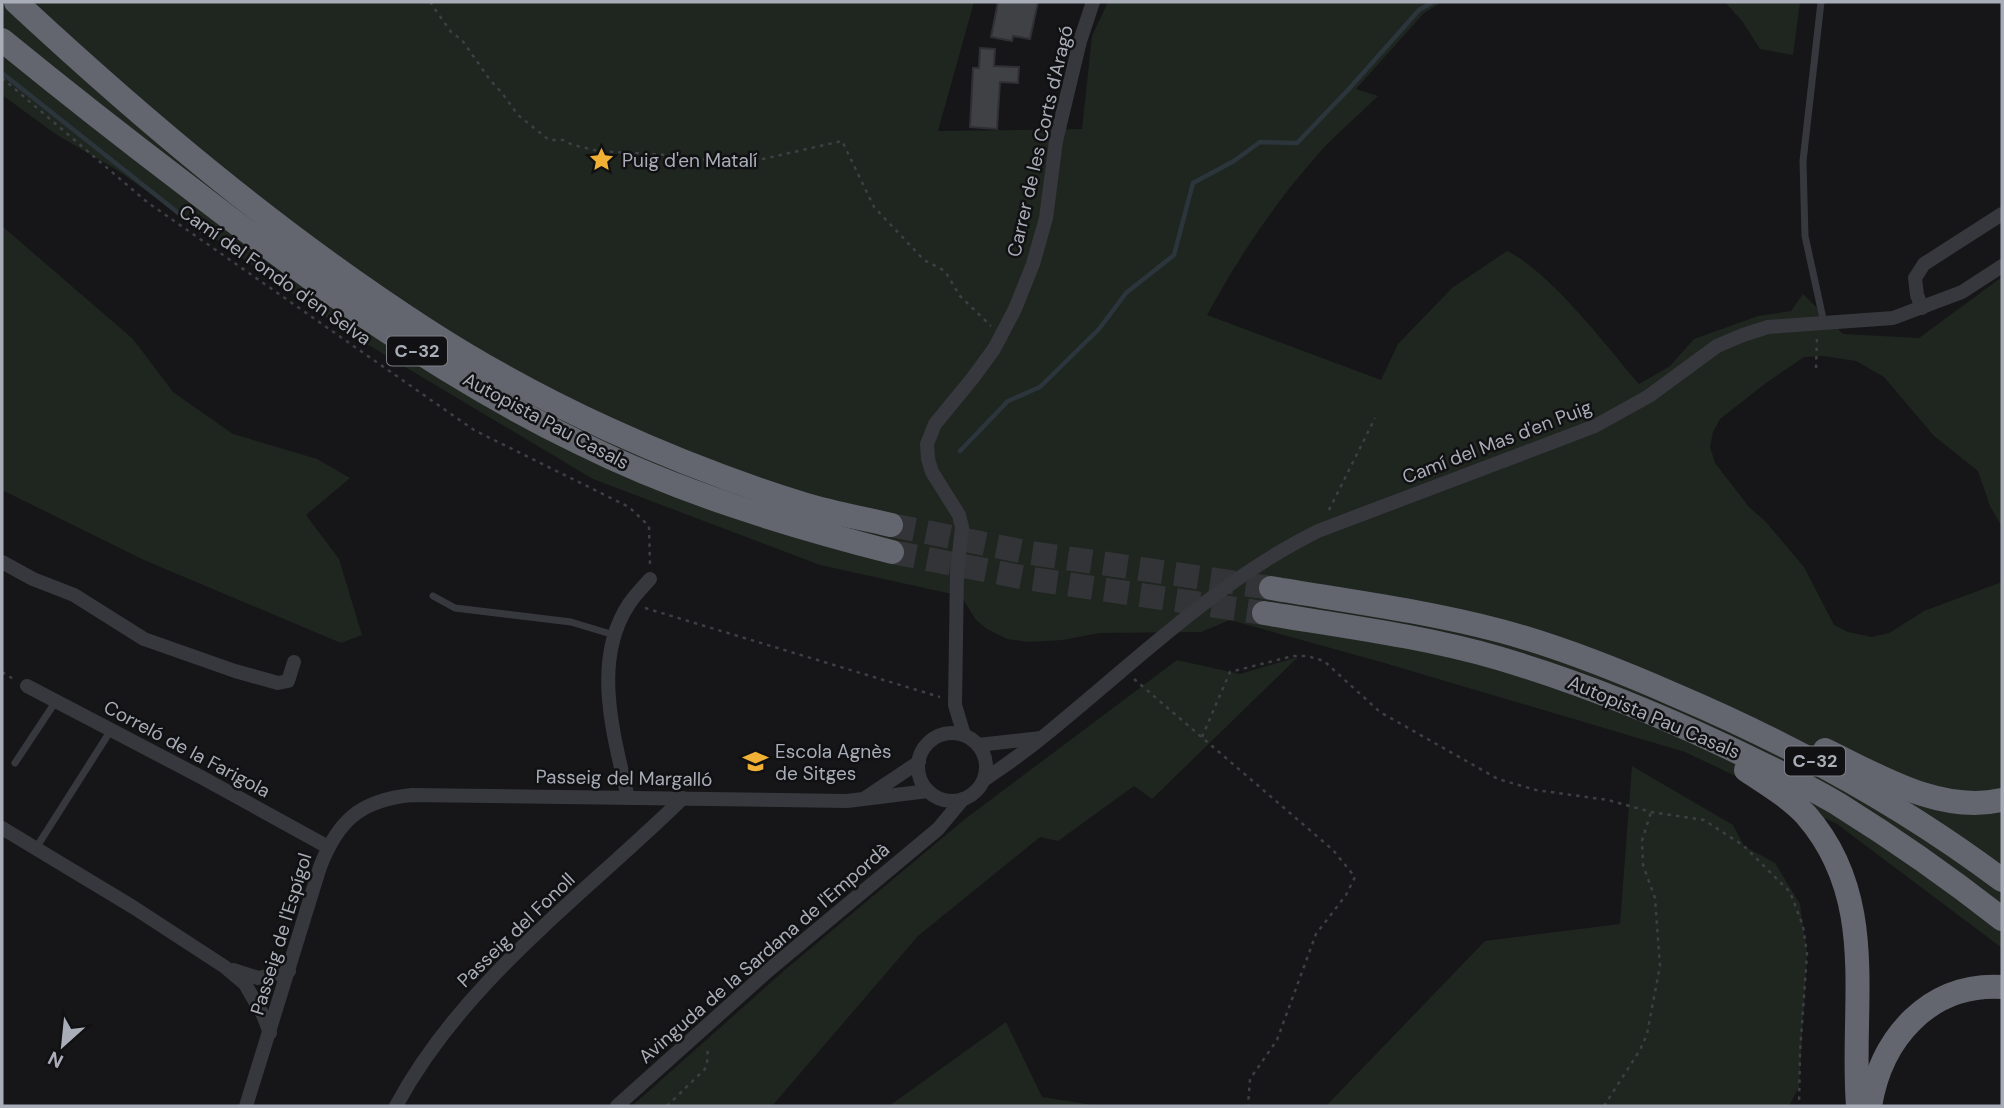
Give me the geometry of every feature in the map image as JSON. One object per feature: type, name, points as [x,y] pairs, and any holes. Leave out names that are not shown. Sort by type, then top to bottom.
[{"type":"highway","name":"Autopista Pau Casals","points":[[16,2],[175,144],[271,220],[425,330],[532,390],[645,446],[806,505],[891,525]]},
{"type":"highway","name":"Autopista Pau Casals","points":[[2,40],[289,265],[402,342],[475,386],[577,442],[646,473],[731,506],[802,529],[891,552]]},
{"type":"highway","name":"Autopista Pau Casals","points":[[1271,588],[1451,619],[1551,646],[1614,668],[1801,753],[1900,811],[2002,880]]},
{"type":"highway","name":"Autopista Pau Casals","points":[[1264,614],[1382,632],[1495,657],[1573,681],[1676,723],[1787,775],[1839,804],[2002,919]]},
{"type":"highway","points":[[1614,668],[1668,678],[1919,793],[1974,803],[2002,800]]},
{"type":"highway","points":[[1676,723],[1782,794],[1827,844],[1843,876],[1851,902],[1856,936],[1858,980],[1855,1071],[1858,1106]]},
{"type":"highway","points":[[1870,1106],[1887,1051],[1918,1014],[1959,991],[1985,986],[2002,987]]},
{"type":"street","name":"Carrer de les Corts d'Aragó","points":[[955,705],[961,527],[959,514],[932,472],[927,444],[935,424],[994,349],[1033,264],[1046,218],[1056,141],[1080,41],[1093,2]]},
{"type":"street","points":[[1922,308],[1914,278],[1924,264],[1956,246],[2002,214]]},
{"type":"street","name":"Camí del Mas d'en Puig","points":[[984,780],[1042,738],[1190,613],[1292,544],[1318,531],[1595,426],[1649,396],[1717,346],[1743,335],[1768,327],[1893,318],[1962,292],[2002,266]]},
{"type":"street","points":[[2,562],[33,579],[74,595],[144,639],[235,671],[278,682],[288,681],[294,662]]},
{"type":"street","points":[[2,574],[33,579]]},
{"type":"street","points":[[628,798],[610,713],[608,674],[614,635],[629,604],[650,579]]},
{"type":"street","name":"Correló de la Farigola","points":[[27,687],[328,846]]},
{"type":"street","points":[[942,735],[964,735],[978,745],[986,762],[984,780],[976,792],[963,799],[949,801],[934,795],[920,779],[919,762],[925,747],[942,735],[955,705]]},
{"type":"street","points":[[955,705],[964,735]]},
{"type":"street","points":[[978,745],[1042,738]]},
{"type":"street","points":[[862,800],[919,762]]},
{"type":"street","name":"Passeig del Margalló","points":[[386,799],[412,795],[862,800],[934,795]]},
{"type":"street","points":[[934,795],[937,829]]},
{"type":"street","name":"Passeig del Fonoll","points":[[396,1106],[442,1035],[481,987],[683,798]]},
{"type":"street","name":"Passeig de l'Espígol","points":[[246,1106],[328,846],[342,825],[361,808],[386,799]]},
{"type":"street","name":"Avinguda de la Sardana de l'Empordà","points":[[617,1106],[706,1025],[937,829],[963,799]]},
{"type":"street","points":[[2,828],[133,907],[225,967],[245,984],[270,1033]]},
{"type":"street","points":[[225,967],[258,978],[289,971]]},
{"type":"lane","points":[[1820,323],[1805,236],[1803,161],[1821,2]]},
{"type":"lane","points":[[433,596],[455,608],[571,622],[614,635]]},
{"type":"lane","points":[[15,763],[55,701]]},
{"type":"lane","points":[[36,849],[111,730]]},
{"type":"path","points":[[430,2],[518,115],[548,139],[563,140],[598,151],[684,156],[724,163],[763,159],[842,141],[874,207],[924,260],[945,271],[960,296],[994,330],[994,349]]},
{"type":"path","name":"Camí del Fondo d'en Selva","points":[[2,78],[147,202],[474,430],[629,507],[649,526],[650,579]]},
{"type":"path","points":[[1816,368],[1820,323]]},
{"type":"path","points":[[1318,531],[1375,418]]},
{"type":"path","points":[[629,604],[938,696],[955,705]]},
{"type":"path","points":[[1202,737],[1230,673],[1293,656],[1307,656],[1324,661],[1380,712],[1498,779],[1536,790],[1608,800],[1651,812],[1703,820],[1744,846],[1790,892],[1803,926],[1807,954],[1799,1106]]},
{"type":"path","points":[[1123,669],[1333,850],[1355,877],[1346,895],[1315,934],[1278,1040],[1250,1079],[1248,1106]]},
{"type":"path","points":[[1604,1106],[1640,1050],[1647,1034],[1660,966],[1654,898],[1643,865],[1642,841],[1651,812]]},
{"type":"path","points":[[667,1106],[705,1069],[708,1058],[706,1025]]},
{"type":"shaded area","points":[[2,2],[974,2],[938,131],[1082,129],[1092,36],[1108,2],[1442,2],[1424,13],[1356,89],[1378,96],[1336,135],[1283,196],[1230,274],[1207,315],[1381,380],[1398,344],[1452,288],[1507,251],[1542,275],[1559,292],[1639,384],[1670,366],[1694,339],[1758,316],[1791,311],[1803,294],[1843,334],[1919,338],[2002,277],[2002,527],[1990,506],[1978,471],[1934,436],[1884,377],[1856,361],[1823,356],[1804,357],[1720,419],[1713,432],[1710,447],[1715,463],[1749,507],[1765,521],[1804,567],[1834,625],[1848,632],[1872,637],[1889,633],[1924,611],[2002,582],[2002,948],[1837,824],[1685,752],[1230,620],[1201,632],[1099,633],[1063,640],[1028,642],[1007,639],[976,620],[961,596],[820,565],[593,479],[350,334],[117,170],[57,135],[2,95]]},
{"type":"shaded area","points":[[1725,2],[1800,2],[1793,55],[1760,49],[1742,21]]},
{"type":"shaded area","points":[[2,226],[133,339],[173,392],[233,434],[317,459],[350,478],[306,515],[339,559],[362,635],[341,643],[144,560],[2,490]]},
{"type":"shaded area","points":[[1298,657],[1152,799],[1134,786],[1058,841],[1040,837],[918,936],[772,1106],[632,1106],[786,969],[965,819],[1177,660],[1240,674]]},
{"type":"shaded area","points":[[1632,766],[1733,825],[1744,846],[1775,863],[1800,904],[1807,954],[1799,1087],[1789,1106],[1326,1106],[1485,941],[1620,924]]},
{"type":"shaded area","points":[[1006,1022],[1042,1097],[1099,1106],[889,1106]]},
{"type":"building","points":[[998,2],[1038,2],[1030,39],[1013,36],[1012,41],[991,37]]},
{"type":"building","points":[[980,48],[995,49],[994,66],[1019,67],[1018,83],[1000,82],[997,129],[970,127],[973,68],[979,68]]},
{"type":"waterway","points":[[960,451],[1008,401],[1040,387],[1099,329],[1126,293],[1174,255],[1193,183],[1234,161],[1260,142],[1297,143],[1419,10],[1433,2]]},
{"type":"waterway","points":[[2,73],[201,231]]},
{"type":"tunnel","points":[[891,525],[1025,552],[1271,588]]},
{"type":"tunnel","points":[[892,552],[1026,578],[1264,613]]},
{"type":"place","name":"Puig d'en Matalí","points":[[602,160]]},
{"type":"place","name":"Escola Agnès de Sitges","points":[[755,762]]}]
